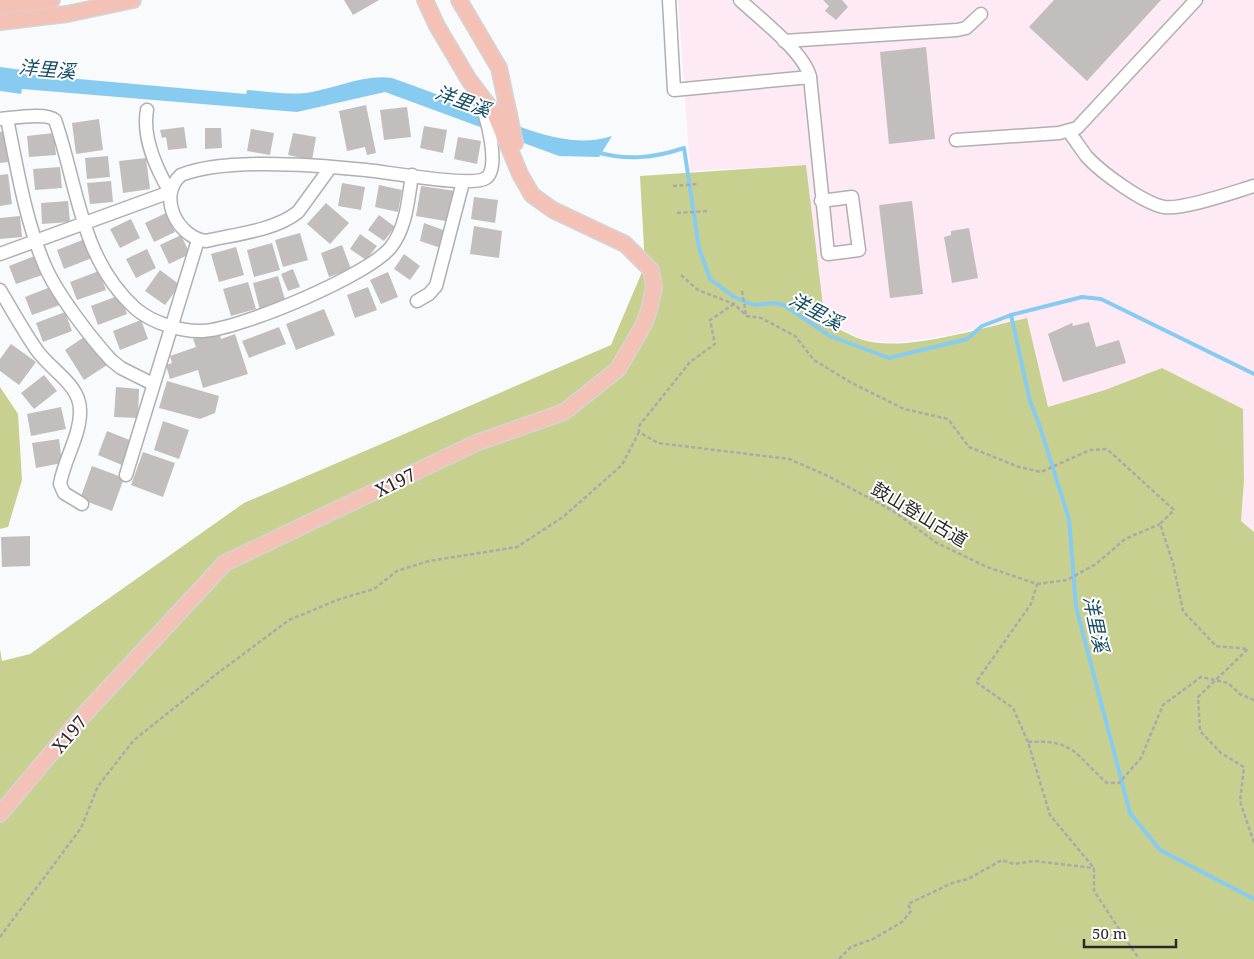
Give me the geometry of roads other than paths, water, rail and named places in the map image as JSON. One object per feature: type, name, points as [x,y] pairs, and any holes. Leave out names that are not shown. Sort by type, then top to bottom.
[{"type":"main road","points":[[0,6],[52,0]]},
{"type":"main road","points":[[0,22],[74,13],[133,0]]},
{"type":"main road","points":[[425,0],[437,26],[469,80],[513,148]]},
{"type":"main road","points":[[459,0],[494,58],[511,120],[513,148]]},
{"type":"main road","name":"X197","points":[[0,814],[31,780],[78,720],[225,563],[476,443],[564,412],[618,369],[649,310],[654,287],[650,270],[633,250],[616,239],[545,206],[532,195],[520,174],[513,148]]},
{"type":"street","points":[[669,0],[674,90],[810,77]]},
{"type":"street","points":[[740,0],[784,41],[805,65],[810,77],[821,201],[828,254],[860,250],[852,197],[821,201]]},
{"type":"street","points":[[956,140],[1069,132],[1084,123],[1196,0]]},
{"type":"street","points":[[784,41],[957,30],[966,28],[981,14]]},
{"type":"street","points":[[148,110],[146,125],[149,143],[160,173],[170,192],[174,215],[186,231],[198,240],[206,240],[250,230],[291,218],[298,212],[330,168]]},
{"type":"street","points":[[0,254],[36,239],[83,225],[170,192],[176,180],[188,172],[248,164],[330,168],[412,175],[463,182],[481,181],[490,175],[493,165],[490,139],[490,112]]},
{"type":"street","points":[[153,384],[120,368],[100,348],[50,275],[36,239],[4,119],[48,116],[55,120],[83,225],[102,265],[128,301],[148,317],[171,326],[203,331],[227,326],[324,289],[366,269],[391,247],[401,229],[412,175]]},
{"type":"street","points":[[1069,132],[1088,157],[1102,170],[1150,202],[1165,207],[1180,206],[1254,186]]},
{"type":"street","points":[[417,301],[429,294],[436,286],[463,182]]},
{"type":"street","points":[[126,475],[198,240]]},
{"type":"street","points":[[0,290],[37,350],[67,381],[79,401],[78,424],[60,484],[64,493],[82,504]]},
{"type":"water","points":[[0,67],[22,70],[23,74],[246,94],[247,90],[304,93],[362,79],[392,78],[542,134],[577,140],[594,140],[612,136],[599,157],[559,156],[385,92],[297,112],[22,89],[21,94],[0,91]]},
{"type":"waterway","name":"洋里溪","points":[[596,152],[619,157],[640,157],[684,148],[699,248],[710,279],[734,297],[754,305],[774,303],[784,305],[830,336],[889,358],[967,339],[982,326],[1011,315],[1030,401],[1069,519],[1076,607],[1130,813],[1160,850],[1254,899]]},
{"type":"waterway","points":[[1011,315],[1082,297],[1101,299],[1254,374]]}]
